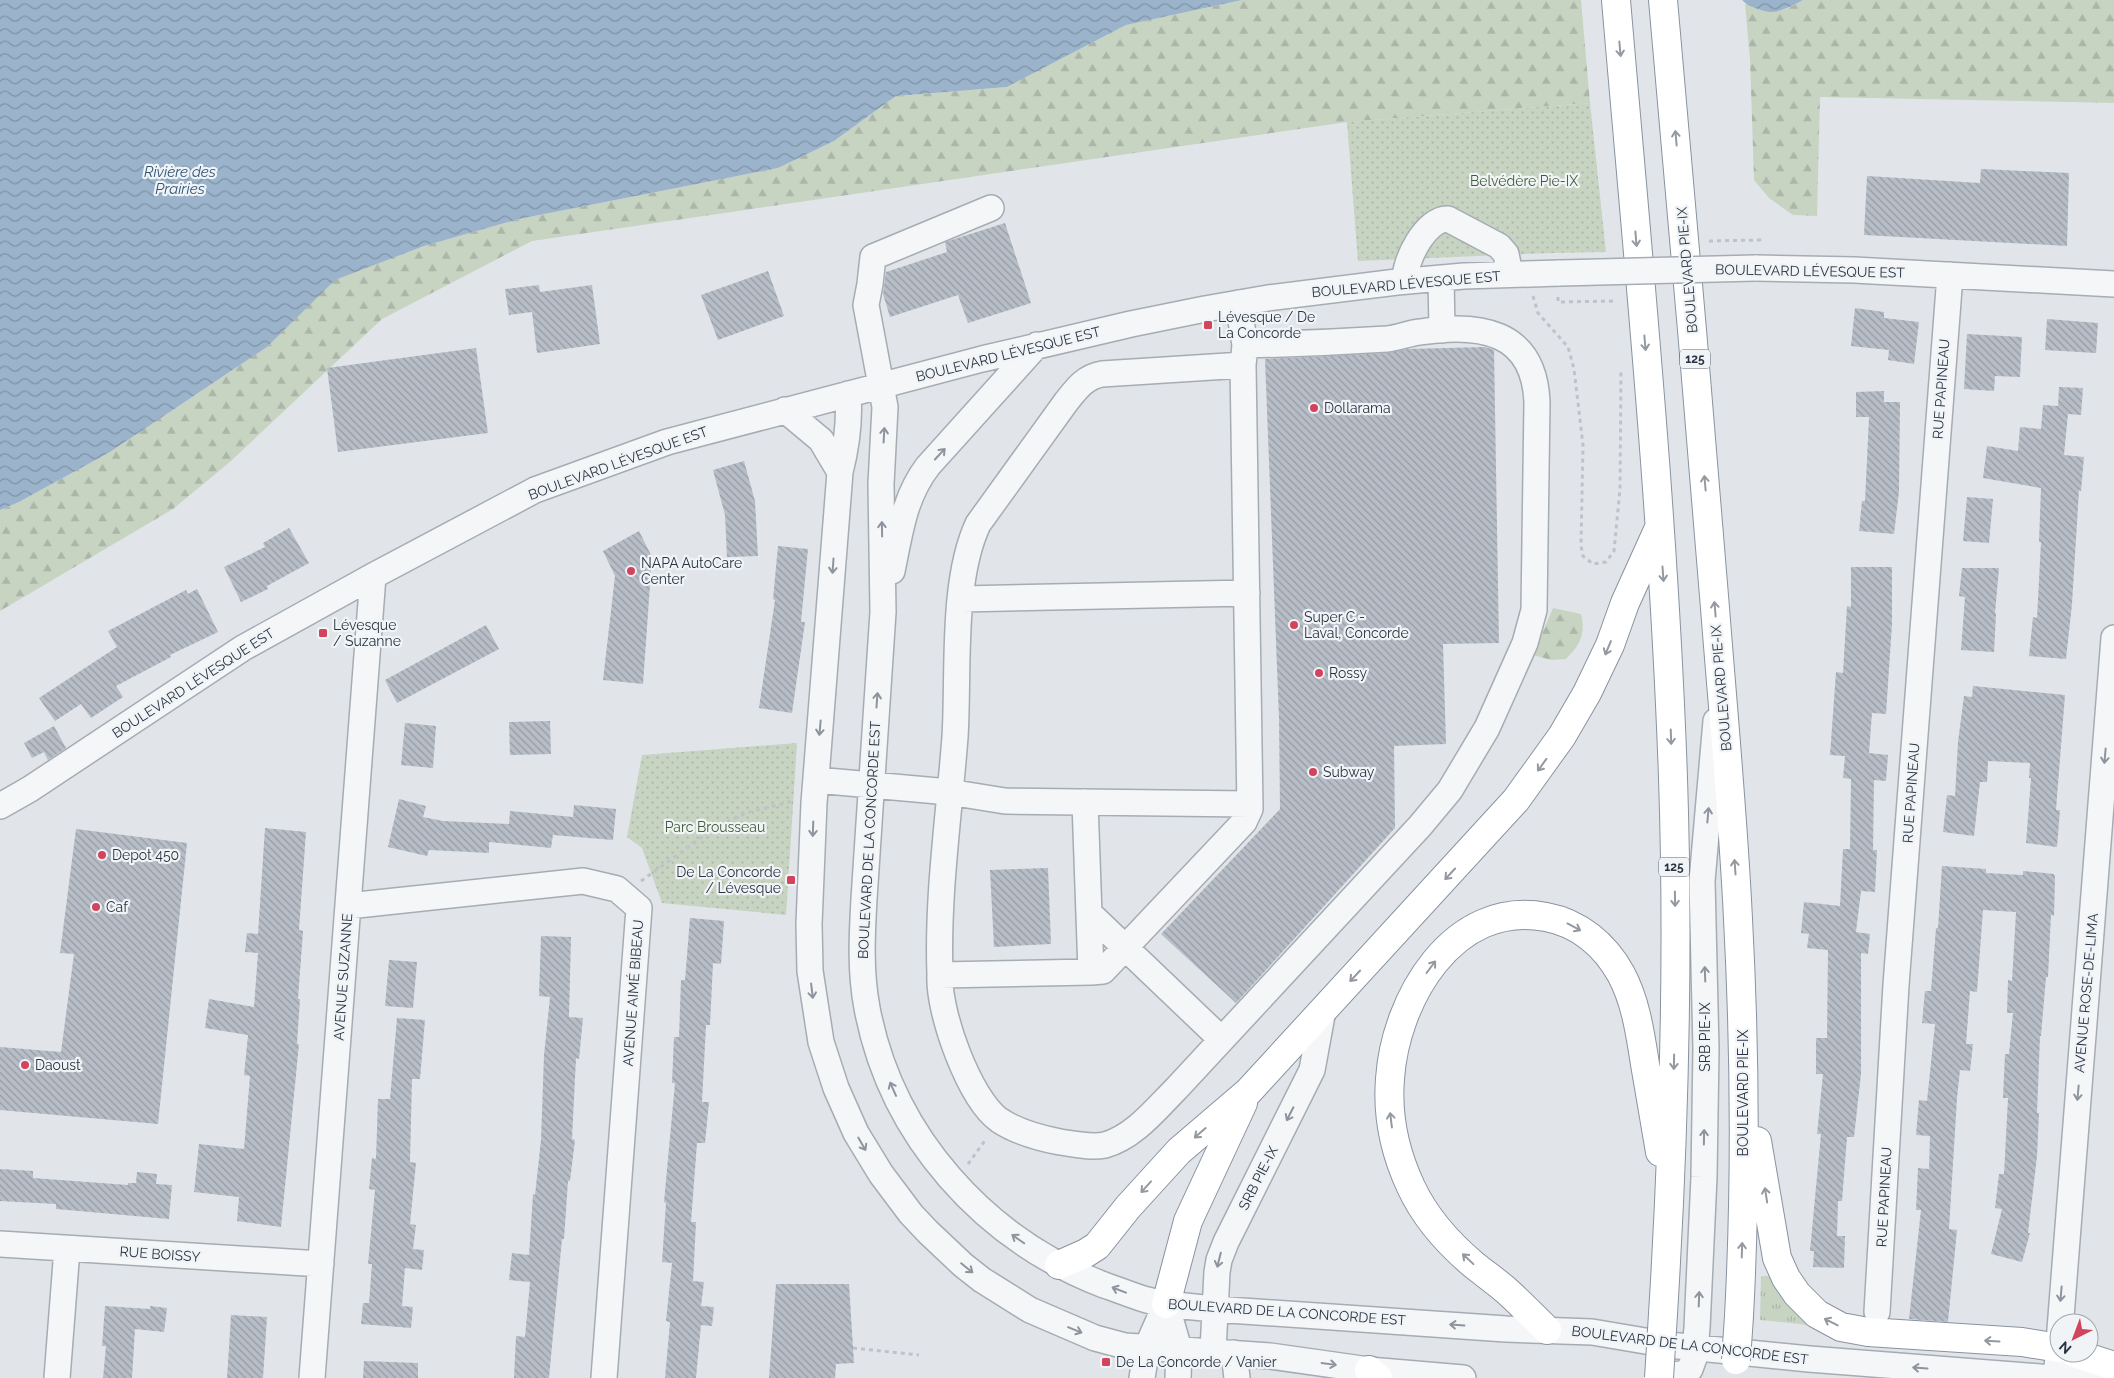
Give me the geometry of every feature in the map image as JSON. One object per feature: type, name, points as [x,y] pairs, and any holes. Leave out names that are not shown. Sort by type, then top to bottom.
[{"type":"highway","name":"125","points":[[1616,0],[1660,526],[1674,828],[1675,997],[1670,1208],[1661,1378]]},
{"type":"highway","name":"BOULEVARD PIE-IX","points":[[1663,0],[1680,186],[1738,916],[1744,1060],[1742,1246],[1735,1378]]},
{"type":"highway","points":[[1059,1265],[1097,1246],[1179,1151],[1248,1092],[1502,816],[1546,760],[1576,713],[1599,668],[1660,526]]},
{"type":"highway","points":[[1547,1330],[1506,1290],[1461,1253],[1429,1217],[1411,1188],[1394,1138],[1390,1109],[1390,1079],[1394,1050],[1403,1019],[1424,976],[1440,955],[1459,938],[1492,920],[1514,915],[1538,915],[1562,921],[1582,931],[1599,945],[1614,964],[1626,984],[1636,1015],[1670,1208]]},
{"type":"highway","points":[[1744,1060],[1775,1252],[1786,1278],[1810,1308],[1841,1327],[1868,1332],[2022,1342],[2049,1347]]},
{"type":"highway","points":[[1166,1304],[1188,1221],[1248,1092]]},
{"type":"highway","points":[[2099,1361],[2114,1366]]},
{"type":"street","name":"BOULEVARD DE LA CONCORDE EST","points":[[991,208],[873,257],[866,305],[882,385],[885,414],[881,484],[882,612],[862,964],[872,1028],[892,1088],[924,1145],[964,1194],[1011,1234],[1059,1265],[1130,1295],[1166,1304],[1214,1309],[1592,1332],[1695,1348],[1809,1359],[2056,1377],[2114,1378]]},
{"type":"street","points":[[1405,281],[1406,266],[1428,228],[1435,221],[1444,219],[1499,246],[1506,254],[1510,274]]},
{"type":"street","name":"BOULEVARD LÉVESQUE EST","points":[[0,806],[30,789],[243,648],[535,490],[685,436],[1037,345],[1238,303],[1405,281],[1510,274],[1755,268],[1827,269],[2114,284]]},
{"type":"street","name":"RUE PAPINEAU","points":[[1877,1312],[1896,985],[1950,275]]},
{"type":"street","points":[[1441,278],[1442,330]]},
{"type":"street","points":[[940,975],[1103,971],[1244,822],[1250,804],[1244,355],[1238,303]]},
{"type":"street","points":[[1474,329],[1501,336],[1522,354],[1535,379],[1537,402],[1535,582],[1531,625],[1487,728],[1450,790],[1420,826],[1159,1106],[1121,1138],[1104,1145],[1090,1146],[1044,1139],[1011,1127],[1000,1120],[980,1097],[963,1065],[948,1026],[941,996],[940,925],[966,559],[978,524],[1066,402],[1089,377],[1244,355],[1390,339],[1420,332],[1474,329]]},
{"type":"street","points":[[882,612],[905,509],[915,485],[928,466],[1037,345]]},
{"type":"street","points":[[848,394],[848,441],[840,472],[816,780],[809,924],[812,995],[822,1042],[836,1088],[856,1133],[868,1154],[896,1194],[928,1232],[963,1265],[1000,1292],[1030,1310],[1076,1331],[1117,1344],[1223,1352],[1373,1374],[1463,1378]]},
{"type":"street","points":[[785,410],[821,440],[840,472]]},
{"type":"street","name":"AVENUE SUZANNE","points":[[312,1378],[373,576]]},
{"type":"street","points":[[962,599],[1247,594]]},
{"type":"street","name":"AVENUE ROSE-DE-LIMA","points":[[2066,1313],[2114,638]]},
{"type":"street","name":"SRB PIE-IX","points":[[1661,1378],[1687,1372],[1692,1365],[1695,1348],[1704,1177],[1706,1049],[1702,881],[1720,675]]},
{"type":"street","points":[[816,780],[949,792],[1005,801],[1250,804]]},
{"type":"street","points":[[1085,802],[1091,972]]},
{"type":"street","name":"AVENUE AIMÉ BIBEAU","points":[[348,906],[583,881],[616,889],[639,908],[604,1378]]},
{"type":"street","points":[[1089,913],[1221,1039]]},
{"type":"street","name":"SRB PIE-IX","points":[[1238,1378],[1223,1352],[1214,1309],[1217,1272],[1221,1254],[1312,1070],[1323,1010]]},
{"type":"street","name":"RUE BOISSY","points":[[0,1244],[321,1264]]},
{"type":"street","points":[[57,1378],[67,1248]]},
{"type":"street","points":[[1142,1378],[1147,1347],[1166,1304]]},
{"type":"street","points":[[1166,1304],[1179,1349],[1178,1378]]},
{"type":"street","name":"AVENUE ROSE-DE-LIMA","points":[[2056,1377],[2060,1363]]},
{"type":"path","points":[[1715,241],[1756,240]]},
{"type":"path","points":[[1532,291],[1538,313],[1565,342],[1572,358],[1582,427],[1581,546],[1583,556],[1593,564],[1602,564],[1609,560],[1615,543],[1620,489],[1621,367]]},
{"type":"path","points":[[1562,302],[1617,300],[1617,308]]},
{"type":"path","points":[[623,894],[716,826],[765,807],[796,801]]},
{"type":"path","points":[[966,1167],[979,1149]]},
{"type":"path","points":[[853,1348],[919,1355]]},
{"type":"green space","points":[[1242,0],[1581,0],[1590,103],[1347,122],[532,241],[382,319],[231,461],[173,509],[0,611],[0,510],[19,502],[110,452],[267,347],[334,280],[424,246],[519,219],[778,168],[834,141],[896,96],[1007,87],[1126,25]]},
{"type":"green space","points":[[1803,0],[2114,0],[2114,103],[1820,97],[1817,216],[1793,215],[1769,198],[1754,180],[1750,60],[1745,4],[1774,11],[1788,8]]},
{"type":"green space","name":"Belvédère Pie-IX","points":[[1590,103],[1606,252],[1358,261],[1347,122]]},
{"type":"green space","points":[[1553,608],[1581,614],[1583,628],[1581,639],[1566,659],[1551,660],[1533,655]]},
{"type":"green space","name":"Parc Brousseau","points":[[797,743],[786,915],[662,903],[642,848],[627,837],[642,755]]},
{"type":"green space","points":[[1761,1276],[1774,1276],[1814,1327],[1760,1320]]},
{"type":"water","name":"Rivière des Prairies","points":[[0,0],[1242,0],[1126,25],[1007,87],[896,96],[834,141],[778,168],[519,219],[424,246],[335,280],[267,347],[110,452],[19,502],[0,510]]},
{"type":"water","points":[[1742,0],[1803,0],[1788,8],[1772,12],[1756,8]]},
{"type":"building","points":[[1981,169],[2069,173],[2067,246],[1864,235],[1867,176],[1980,183]]},
{"type":"building","points":[[1005,223],[1031,303],[968,323],[958,295],[890,317],[883,294],[886,272],[947,252],[945,242]]},
{"type":"building","points":[[768,271],[784,316],[718,340],[701,295]]},
{"type":"building","points":[[539,285],[540,292],[592,285],[600,344],[537,353],[532,312],[509,315],[505,289]]},
{"type":"building","points":[[1855,308],[1884,312],[1884,318],[1919,322],[1914,364],[1888,360],[1889,350],[1851,346]]},
{"type":"building","points":[[2047,319],[2098,323],[2096,353],[2045,350]]},
{"type":"building","points":[[1967,334],[2022,337],[2020,377],[1995,376],[1994,391],[1964,389]]},
{"type":"building","points":[[1485,347],[1494,350],[1499,643],[1443,644],[1446,744],[1394,746],[1395,828],[1236,1003],[1161,934],[1280,809],[1279,719],[1265,359],[1388,353],[1408,349]]},
{"type":"building","points":[[476,348],[488,433],[338,452],[327,368]]},
{"type":"building","points":[[2059,387],[2083,388],[2081,415],[2068,414],[2064,455],[2084,457],[2081,491],[2079,490],[2072,604],[2066,659],[2029,656],[2033,617],[2037,618],[2041,542],[2039,542],[2041,488],[1983,478],[1987,446],[2018,451],[2020,427],[2041,429],[2043,405],[2058,406]]},
{"type":"building","points":[[1884,391],[1884,402],[1900,402],[1899,492],[1894,534],[1859,531],[1862,501],[1865,501],[1869,417],[1856,417],[1856,392]]},
{"type":"building","points":[[744,461],[755,501],[758,556],[727,557],[725,515],[713,470]]},
{"type":"building","points":[[1967,497],[1993,499],[1989,543],[1963,541]]},
{"type":"building","points":[[289,528],[309,563],[267,586],[268,589],[241,602],[224,567],[265,547],[263,543]]},
{"type":"building","points":[[639,531],[652,557],[643,684],[603,680],[615,576],[603,551]]},
{"type":"building","points":[[778,546],[808,549],[801,622],[805,622],[792,713],[759,708],[775,600],[773,599]]},
{"type":"building","points":[[1851,567],[1892,567],[1892,624],[1886,714],[1872,713],[1869,753],[1888,755],[1886,781],[1874,780],[1873,850],[1877,850],[1875,892],[1861,891],[1856,932],[1870,934],[1868,954],[1861,953],[1861,1074],[1854,1137],[1847,1137],[1842,1201],[1838,1201],[1837,1236],[1845,1236],[1844,1268],[1813,1267],[1814,1251],[1810,1251],[1821,1134],[1817,1134],[1823,1074],[1816,1074],[1816,1038],[1827,1038],[1828,950],[1807,948],[1809,934],[1801,933],[1804,902],[1840,906],[1843,849],[1850,849],[1851,779],[1843,778],[1845,756],[1830,755],[1836,672],[1843,673],[1847,606],[1851,607]]},
{"type":"building","points":[[1962,568],[1999,568],[1994,652],[1961,650],[1965,597],[1959,596]]},
{"type":"building","points":[[197,589],[218,632],[170,655],[171,657],[116,686],[123,697],[91,718],[81,704],[55,721],[39,698],[117,647],[108,631],[186,590],[188,594]]},
{"type":"building","points":[[486,625],[499,649],[397,703],[385,680]]},
{"type":"building","points":[[1973,686],[2065,695],[2056,810],[2060,810],[2057,847],[2026,843],[2031,778],[2029,778],[2030,763],[1988,761],[1987,782],[1980,782],[1974,836],[1943,832],[1947,795],[1955,796],[1958,742],[1964,696],[1972,697]]},
{"type":"building","points":[[550,721],[551,754],[510,755],[509,722]]},
{"type":"building","points":[[405,723],[436,726],[433,768],[401,765]]},
{"type":"building","points":[[54,726],[66,748],[48,760],[44,752],[32,758],[24,743]]},
{"type":"building","points":[[399,799],[426,806],[423,817],[443,821],[509,824],[510,811],[573,817],[574,805],[616,809],[613,840],[553,835],[551,848],[489,842],[489,853],[429,850],[427,856],[388,847]]},
{"type":"building","points":[[265,828],[306,832],[299,930],[303,931],[298,999],[300,999],[297,1044],[299,1044],[281,1227],[237,1221],[239,1197],[194,1192],[199,1144],[244,1149],[250,1076],[244,1075],[248,1035],[205,1028],[209,999],[254,1007],[258,953],[245,952],[247,933],[258,934]]},
{"type":"building","points":[[76,829],[187,843],[158,1124],[0,1110],[0,1047],[61,1052],[74,954],[60,953]]},
{"type":"building","points":[[1942,866],[1986,869],[1986,873],[2023,875],[2023,871],[2054,874],[2055,877],[2054,916],[2051,915],[2048,977],[2046,977],[2040,1036],[2037,1156],[2028,1233],[2030,1233],[2022,1262],[1991,1254],[2002,1209],[1995,1208],[1999,1174],[2004,1174],[2008,1098],[2003,1098],[2005,1054],[2009,1054],[2013,1013],[2007,1013],[2008,980],[2012,981],[2016,912],[1983,910],[1977,992],[1970,991],[1966,1044],[1973,1044],[1970,1071],[1960,1070],[1957,1098],[1949,1229],[1957,1230],[1948,1322],[1909,1319],[1921,1210],[1916,1210],[1918,1168],[1929,1169],[1930,1136],[1916,1135],[1919,1100],[1927,1101],[1935,1024],[1922,1023],[1925,991],[1931,991]]},
{"type":"building","points":[[1048,868],[1051,944],[994,947],[990,870]]},
{"type":"building","points":[[690,918],[724,921],[721,964],[713,963],[710,1025],[706,1025],[702,1102],[709,1102],[705,1143],[697,1143],[691,1222],[696,1222],[693,1281],[704,1282],[701,1306],[714,1307],[712,1326],[701,1325],[696,1378],[665,1378],[670,1322],[666,1321],[672,1263],[662,1262],[666,1203],[664,1202],[675,1083],[672,1083],[674,1037],[679,1037],[681,980],[685,980]]},
{"type":"building","points":[[541,936],[571,937],[569,1017],[583,1018],[579,1059],[576,1058],[572,1139],[575,1140],[570,1181],[568,1181],[564,1239],[562,1239],[549,1378],[514,1378],[516,1336],[525,1337],[530,1282],[509,1280],[512,1253],[529,1255],[533,1194],[535,1195],[541,1140],[544,1055],[550,997],[539,996]]},
{"type":"building","points":[[389,960],[417,962],[413,1008],[385,1006]]},
{"type":"building","points":[[397,1018],[425,1020],[420,1079],[412,1079],[410,1162],[416,1163],[410,1224],[416,1225],[413,1249],[424,1250],[422,1270],[405,1268],[402,1306],[413,1307],[411,1328],[361,1324],[363,1303],[369,1303],[372,1264],[368,1264],[375,1190],[369,1189],[372,1158],[376,1159],[378,1099],[390,1099]]},
{"type":"building","points":[[0,1169],[33,1171],[33,1178],[128,1185],[128,1183],[136,1183],[137,1172],[157,1174],[156,1184],[172,1185],[169,1219],[56,1209],[56,1204],[0,1201]]},
{"type":"building","points":[[776,1284],[849,1284],[854,1363],[836,1364],[835,1378],[769,1378]]},
{"type":"building","points":[[105,1306],[150,1309],[150,1306],[167,1308],[164,1332],[135,1329],[132,1378],[103,1378],[106,1346],[102,1346]]},
{"type":"building","points":[[231,1315],[267,1317],[263,1378],[227,1378]]},
{"type":"building","points":[[364,1361],[418,1363],[418,1378],[363,1378]]},
{"type":"place","name":"Lévesque / De La Concorde","points":[[1208,325]]},
{"type":"place","name":"Dollarama","points":[[1314,408]]},
{"type":"place","name":"NAPA AutoCare Center","points":[[631,571]]},
{"type":"place","name":"Super C - Laval, Concorde","points":[[1294,625]]},
{"type":"place","name":"Lévesque / Suzanne","points":[[323,633]]},
{"type":"place","name":"Rossy","points":[[1319,673]]},
{"type":"place","name":"Subway","points":[[1313,772]]},
{"type":"place","name":"Depot 450","points":[[102,855]]},
{"type":"place","name":"De La Concorde / Lévesque","points":[[791,880]]},
{"type":"place","name":"Caf","points":[[96,907]]},
{"type":"place","name":"Daoust","points":[[25,1065]]},
{"type":"place","name":"De La Concorde / Vanier","points":[[1106,1362]]}]
